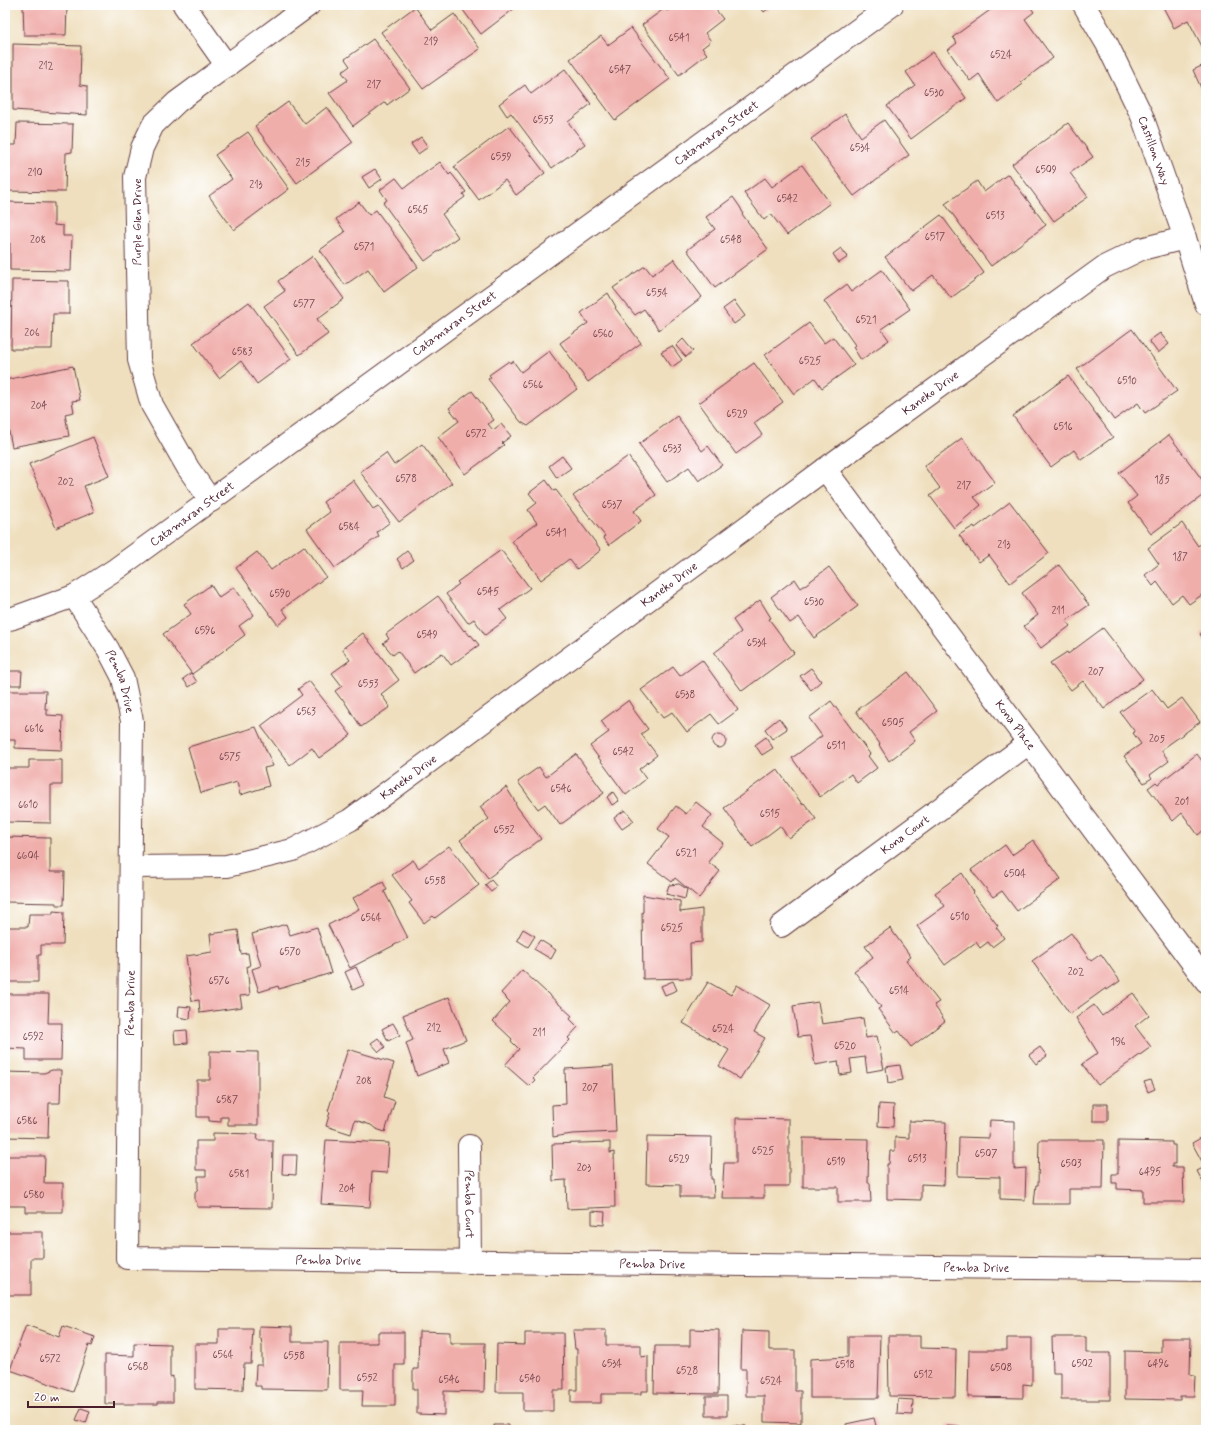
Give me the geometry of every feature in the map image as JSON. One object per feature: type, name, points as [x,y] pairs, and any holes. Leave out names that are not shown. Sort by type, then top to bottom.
[{"type":"street","points":[[184,5],[226,66]]},
{"type":"street","name":"Purple Glen Drive","points":[[211,501],[188,468],[152,405],[139,360],[135,177],[142,148],[153,124],[177,102],[309,5]]},
{"type":"street","name":"Catamaran Street","points":[[5,620],[74,596],[116,569],[892,5]]},
{"type":"street","name":"Castillon Way","points":[[1084,5],[1107,44],[1142,116],[1185,238],[1206,304]]},
{"type":"street","name":"Kaneko Drive","points":[[131,867],[227,866],[293,850],[350,820],[825,469],[1104,267],[1141,249],[1185,238]]},
{"type":"street","name":"Kona Place","points":[[825,469],[1206,981]]},
{"type":"street","name":"Pemba Drive","points":[[74,596],[108,649],[123,678],[132,721],[127,1258],[1206,1270]]},
{"type":"street","name":"Kona Court","points":[[781,926],[1029,742]]},
{"type":"street","name":"Pemba Court","points":[[469,1146],[470,1263]]},
{"type":"building","points":[[23,5],[95,5],[95,8],[67,7],[66,35],[24,35]]},
{"type":"building","points":[[459,5],[519,5],[481,34]]},
{"type":"building","points":[[675,5],[712,5],[723,19],[705,33],[711,41],[702,48],[707,54],[679,75],[642,25],[665,8],[667,11]]},
{"type":"building","points":[[759,5],[773,5],[764,12]]},
{"type":"building","points":[[997,5],[1029,5],[1034,12],[1025,19],[1053,58],[1021,82],[1023,84],[998,103],[979,74],[970,81],[948,50],[957,43],[953,37]]},
{"type":"building","points":[[1162,5],[1206,5],[1206,49],[1204,50],[1188,20],[1174,28]]},
{"type":"building","points":[[415,7],[432,30],[454,14],[480,49],[423,89],[381,32]]},
{"type":"building","points":[[631,28],[670,79],[615,120],[570,59],[601,36],[608,45]]},
{"type":"building","points":[[373,39],[410,88],[387,105],[385,102],[353,126],[329,93],[348,80],[342,72],[350,66],[345,59]]},
{"type":"building","points":[[13,44],[81,46],[80,85],[87,86],[87,115],[13,110]]},
{"type":"building","points":[[933,52],[966,98],[911,139],[887,106],[915,85],[906,72]]},
{"type":"building","points":[[1206,64],[1206,99],[1193,70]]},
{"type":"building","points":[[565,69],[591,104],[568,122],[585,144],[552,168],[511,113],[507,116],[499,104],[525,85],[531,94]]},
{"type":"building","points":[[288,102],[305,124],[327,107],[353,142],[297,183],[255,126]]},
{"type":"building","points":[[845,114],[861,137],[884,120],[909,155],[854,196],[811,139]]},
{"type":"building","points":[[17,123],[73,124],[72,152],[66,153],[65,192],[5,191],[5,145],[16,145]]},
{"type":"building","points":[[1068,123],[1093,157],[1070,173],[1088,197],[1054,221],[1012,164]]},
{"type":"building","points":[[509,126],[545,173],[516,195],[505,180],[479,200],[454,167]]},
{"type":"building","points":[[248,132],[289,189],[234,230],[209,196],[232,179],[215,155]]},
{"type":"building","points":[[421,137],[428,147],[418,154],[411,144]]},
{"type":"building","points":[[440,162],[449,175],[451,173],[466,192],[463,194],[465,197],[442,214],[458,237],[425,261],[383,203],[387,200],[380,190],[396,178],[404,188]]},
{"type":"building","points":[[802,165],[830,203],[787,235],[771,214],[764,220],[744,193],[765,178],[772,187]]},
{"type":"building","points":[[375,169],[382,179],[369,188],[362,177]]},
{"type":"building","points":[[1008,174],[1046,225],[991,266],[945,204],[977,181],[984,192]]},
{"type":"building","points":[[733,197],[740,207],[743,213],[742,214],[768,249],[715,288],[687,250],[715,229],[706,217]]},
{"type":"building","points":[[5,202],[54,203],[54,225],[63,226],[63,236],[72,236],[71,271],[10,270],[10,243],[5,243]]},
{"type":"building","points":[[359,202],[369,215],[376,210],[418,267],[384,292],[368,269],[345,285],[320,250],[345,232],[336,219]]},
{"type":"building","points":[[941,215],[984,273],[951,298],[933,275],[911,291],[885,257]]},
{"type":"building","points":[[841,248],[848,257],[839,263],[833,254]]},
{"type":"building","points":[[313,256],[344,299],[317,319],[328,334],[299,355],[264,306],[285,291],[278,281]]},
{"type":"building","points":[[674,259],[702,297],[659,330],[644,309],[635,315],[613,288],[645,266],[652,275]]},
{"type":"building","points":[[882,270],[910,309],[881,329],[889,340],[861,360],[853,347],[855,345],[824,301],[846,285],[851,292]]},
{"type":"building","points":[[12,280],[69,281],[69,314],[53,314],[52,349],[11,349]]},
{"type":"building","points":[[608,293],[616,307],[615,308],[641,343],[588,382],[560,343],[588,323],[581,313]]},
{"type":"building","points":[[734,301],[745,316],[734,324],[723,309]]},
{"type":"building","points":[[249,302],[291,359],[257,384],[241,361],[219,378],[193,343]]},
{"type":"building","points":[[809,323],[824,343],[833,337],[854,365],[822,388],[815,378],[794,394],[765,355]]},
{"type":"building","points":[[1132,329],[1177,391],[1145,413],[1138,403],[1114,420],[1077,369]]},
{"type":"building","points":[[1160,333],[1169,344],[1158,353],[1149,341]]},
{"type":"building","points":[[683,339],[693,351],[686,357],[676,346]]},
{"type":"building","points":[[672,346],[682,360],[672,367],[661,352]]},
{"type":"building","points":[[549,351],[577,389],[528,426],[521,422],[488,379],[491,377],[489,375],[509,361],[510,363],[513,361],[521,372]]},
{"type":"building","points":[[754,363],[783,402],[754,423],[762,435],[736,454],[699,403]]},
{"type":"building","points":[[73,366],[80,400],[72,401],[74,412],[65,414],[69,436],[12,447],[5,411],[5,380]]},
{"type":"building","points":[[1068,376],[1113,437],[1081,460],[1074,450],[1051,467],[1013,416]]},
{"type":"building","points":[[472,391],[494,420],[488,424],[493,430],[501,424],[511,436],[502,443],[504,445],[465,474],[438,437],[459,421],[449,408]]},
{"type":"building","points":[[677,416],[702,451],[708,446],[722,465],[699,481],[689,467],[667,482],[639,444]]},
{"type":"building","points":[[1169,435],[1206,485],[1206,493],[1151,534],[1128,503],[1137,496],[1119,473]]},
{"type":"building","points":[[93,437],[109,476],[84,486],[94,512],[56,528],[29,464]]},
{"type":"building","points":[[962,438],[995,482],[974,497],[981,505],[954,528],[930,496],[940,488],[924,466]]},
{"type":"building","points":[[422,444],[452,483],[399,522],[360,472],[386,453],[394,465]]},
{"type":"building","points":[[562,456],[571,468],[557,478],[549,466]]},
{"type":"building","points":[[628,456],[656,495],[634,511],[641,521],[609,545],[603,537],[605,536],[573,496]]},
{"type":"building","points":[[353,480],[373,509],[378,506],[390,522],[377,532],[379,536],[335,568],[307,529],[330,512],[323,502]]},
{"type":"building","points":[[546,480],[554,491],[556,490],[601,550],[577,569],[569,559],[541,580],[512,541],[537,523],[528,510],[537,503],[529,493]]},
{"type":"building","points":[[1010,502],[1049,553],[1010,583],[989,555],[979,562],[959,535],[974,526],[975,528]]},
{"type":"building","points":[[1182,523],[1198,546],[1206,540],[1206,592],[1189,604],[1182,595],[1172,603],[1157,582],[1153,586],[1145,575],[1159,564],[1148,548]]},
{"type":"building","points":[[304,546],[326,577],[282,609],[288,617],[278,625],[236,568],[257,552],[271,570]]},
{"type":"building","points":[[501,550],[530,588],[500,610],[507,619],[485,635],[474,619],[468,623],[446,594],[459,584],[457,582]]},
{"type":"building","points":[[407,551],[414,560],[403,568],[397,559]]},
{"type":"building","points":[[1059,565],[1089,605],[1066,621],[1070,626],[1041,648],[1024,626],[1038,615],[1022,593]]},
{"type":"building","points":[[829,567],[858,606],[814,638],[799,617],[790,623],[771,597],[795,579],[801,588]]},
{"type":"building","points":[[211,585],[219,598],[234,587],[254,615],[239,626],[245,635],[192,674],[163,634],[191,614],[184,604]]},
{"type":"building","points":[[438,596],[464,631],[465,630],[470,636],[471,635],[479,645],[451,665],[442,653],[414,673],[398,651],[393,655],[383,643],[389,639],[386,634]]},
{"type":"building","points":[[760,600],[771,618],[769,619],[794,653],[742,691],[714,653],[741,632],[733,620]]},
{"type":"building","points":[[1103,628],[1143,679],[1104,709],[1083,681],[1071,690],[1050,663],[1067,652],[1068,654]]},
{"type":"building","points":[[1206,630],[1206,643],[1200,634]]},
{"type":"building","points":[[363,633],[399,680],[381,694],[390,707],[361,727],[342,698],[341,699],[335,691],[342,686],[332,673],[350,660],[342,649]]},
{"type":"building","points":[[702,660],[738,710],[719,724],[711,714],[687,732],[672,712],[663,718],[641,690],[673,667],[680,676]]},
{"type":"building","points":[[811,668],[821,681],[811,690],[800,676]]},
{"type":"building","points":[[7,671],[22,671],[21,685],[7,685]]},
{"type":"building","points":[[908,672],[937,711],[909,732],[915,741],[889,761],[879,745],[880,744],[856,711]]},
{"type":"building","points":[[191,673],[197,682],[189,687],[183,679]]},
{"type":"building","points":[[309,681],[351,735],[319,758],[312,748],[290,765],[261,726],[302,695],[298,689]]},
{"type":"building","points":[[1152,689],[1167,709],[1182,698],[1200,722],[1161,750],[1169,761],[1150,775],[1152,778],[1144,783],[1124,756],[1141,744],[1133,733],[1135,732],[1120,712]]},
{"type":"building","points":[[5,691],[46,691],[45,709],[47,709],[47,715],[63,716],[62,750],[15,748],[15,740],[5,740]]},
{"type":"building","points":[[629,700],[634,708],[633,709],[648,729],[641,734],[657,755],[639,769],[646,779],[626,795],[590,746],[609,732],[601,721]]},
{"type":"building","points":[[831,701],[870,754],[868,756],[877,768],[857,783],[851,774],[820,797],[792,758],[822,736],[809,718]]},
{"type":"building","points":[[779,718],[787,729],[772,739],[765,729]]},
{"type":"building","points":[[256,727],[273,766],[264,768],[269,786],[240,795],[237,782],[201,793],[188,747]]},
{"type":"building","points":[[719,734],[724,736],[726,741],[724,746],[719,748],[714,746],[712,741],[714,736]]},
{"type":"building","points":[[766,737],[773,748],[762,755],[755,745]]},
{"type":"building","points":[[576,754],[604,793],[560,825],[545,804],[538,809],[518,782],[539,767],[546,777]]},
{"type":"building","points":[[1197,754],[1206,766],[1206,828],[1198,835],[1182,813],[1173,821],[1148,788],[1156,782],[1158,784]]},
{"type":"building","points":[[29,760],[62,760],[62,785],[51,785],[51,823],[5,822],[5,768],[29,768]]},
{"type":"building","points":[[777,769],[802,804],[804,803],[816,819],[789,838],[780,826],[752,847],[724,808]]},
{"type":"building","points":[[506,787],[516,803],[515,804],[541,839],[488,878],[460,840],[489,819],[480,807]]},
{"type":"building","points":[[613,792],[619,801],[612,805],[607,797]]},
{"type":"building","points":[[696,802],[712,815],[703,827],[723,843],[708,862],[720,871],[699,898],[675,878],[672,882],[648,864],[669,837],[658,829],[676,806],[686,814]]},
{"type":"building","points":[[625,810],[634,821],[622,829],[614,818]]},
{"type":"building","points":[[5,837],[50,838],[50,872],[65,872],[64,905],[56,905],[56,903],[5,902]]},
{"type":"building","points":[[1033,840],[1061,879],[1017,911],[1002,891],[993,897],[971,870],[1005,845],[1012,855]]},
{"type":"building","points":[[449,846],[479,885],[435,918],[433,916],[424,923],[409,903],[412,901],[392,875],[413,860],[419,868]]},
{"type":"building","points":[[962,873],[974,892],[973,893],[998,926],[996,927],[1004,938],[992,947],[988,942],[980,948],[976,942],[945,965],[917,926],[945,906],[935,893]]},
{"type":"building","points":[[491,880],[497,887],[491,892],[485,885]]},
{"type":"building","points":[[383,882],[387,890],[384,891],[408,938],[350,968],[328,925],[359,909],[353,898]]},
{"type":"building","points":[[679,884],[687,889],[685,899],[666,894],[669,885]]},
{"type":"building","points":[[643,895],[680,901],[680,912],[702,909],[702,942],[690,943],[691,978],[643,979]]},
{"type":"building","points":[[53,911],[64,912],[63,945],[41,945],[41,955],[38,955],[38,982],[5,982],[5,927],[28,927],[29,914],[53,914]]},
{"type":"building","points":[[286,924],[290,935],[317,927],[331,973],[279,989],[278,986],[259,992],[252,969],[261,966],[252,934]]},
{"type":"building","points":[[890,928],[911,957],[906,960],[939,1002],[934,1005],[945,1021],[911,1047],[899,1031],[896,1033],[878,1009],[881,1007],[854,971],[873,957],[865,946]]},
{"type":"building","points":[[523,929],[535,936],[528,947],[517,940]]},
{"type":"building","points":[[238,930],[241,954],[248,953],[250,966],[247,966],[250,995],[240,996],[242,1007],[200,1013],[199,1000],[192,1001],[186,956],[212,952],[210,934]]},
{"type":"building","points":[[1071,933],[1091,961],[1101,954],[1120,981],[1107,990],[1106,988],[1070,1014],[1032,961]]},
{"type":"building","points":[[540,940],[556,950],[551,959],[534,949]]},
{"type":"building","points":[[356,967],[364,985],[353,990],[345,972]]},
{"type":"building","points":[[522,970],[572,1016],[570,1019],[578,1027],[568,1038],[570,1040],[533,1078],[535,1080],[529,1086],[505,1065],[519,1049],[511,1041],[512,1039],[493,1021],[510,1002],[501,993]]},
{"type":"building","points":[[673,981],[677,990],[665,995],[661,986]]},
{"type":"building","points":[[708,982],[731,995],[737,985],[770,1005],[754,1032],[765,1038],[740,1079],[719,1066],[729,1050],[683,1023]]},
{"type":"building","points":[[1133,993],[1149,1015],[1135,1026],[1151,1047],[1098,1085],[1082,1064],[1098,1053],[1076,1018],[1094,1005],[1102,1016]]},
{"type":"building","points":[[5,994],[49,994],[48,1023],[62,1023],[61,1060],[26,1060],[26,1049],[5,1048]]},
{"type":"building","points":[[449,997],[466,1040],[444,1049],[449,1063],[417,1076],[406,1043],[413,1040],[403,1015]]},
{"type":"building","points":[[818,1002],[822,1024],[863,1018],[866,1038],[877,1036],[884,1069],[867,1072],[865,1057],[850,1059],[852,1073],[840,1075],[838,1061],[815,1065],[810,1036],[798,1037],[793,1006]]},
{"type":"building","points":[[179,1006],[191,1007],[190,1019],[178,1017]]},
{"type":"building","points":[[393,1023],[400,1035],[388,1041],[382,1029]]},
{"type":"building","points":[[187,1030],[188,1043],[175,1044],[174,1031]]},
{"type":"building","points":[[378,1038],[385,1047],[379,1052],[371,1043]]},
{"type":"building","points":[[1040,1047],[1047,1056],[1036,1064],[1029,1055]]},
{"type":"building","points":[[348,1049],[394,1063],[384,1097],[395,1101],[385,1132],[376,1129],[371,1125],[355,1120],[351,1134],[326,1126],[330,1112],[328,1111]]},
{"type":"building","points":[[210,1051],[258,1052],[258,1125],[228,1125],[228,1117],[221,1117],[221,1122],[209,1121],[209,1117],[197,1117],[197,1080],[210,1080]]},
{"type":"building","points":[[900,1065],[903,1080],[888,1083],[886,1067]]},
{"type":"building","points":[[613,1066],[616,1132],[572,1134],[553,1137],[552,1105],[566,1104],[565,1069]]},
{"type":"building","points":[[52,1070],[61,1070],[60,1103],[49,1103],[48,1138],[5,1137],[5,1072],[44,1073]]},
{"type":"building","points":[[1151,1080],[1155,1089],[1148,1092],[1144,1082]]},
{"type":"building","points":[[879,1104],[894,1105],[893,1127],[878,1126]]},
{"type":"building","points":[[1093,1104],[1108,1104],[1108,1121],[1093,1121]]},
{"type":"building","points":[[736,1118],[789,1119],[789,1186],[764,1186],[764,1198],[722,1198],[724,1163],[736,1163]]},
{"type":"building","points":[[990,1120],[1014,1121],[1014,1169],[1026,1168],[1025,1200],[1000,1199],[1000,1177],[958,1176],[959,1137],[989,1138]]},
{"type":"building","points":[[909,1121],[946,1122],[944,1185],[921,1184],[921,1200],[887,1199],[887,1164],[889,1164],[890,1151],[895,1151],[895,1137],[909,1138]]},
{"type":"building","points":[[213,1133],[258,1134],[257,1140],[273,1140],[272,1208],[197,1207],[195,1192],[198,1189],[198,1176],[206,1176],[206,1170],[196,1170],[196,1141],[213,1141]]},
{"type":"building","points":[[1206,1135],[1206,1188],[1197,1171],[1205,1167],[1192,1143]]},
{"type":"building","points":[[647,1136],[712,1137],[711,1179],[713,1179],[714,1197],[680,1197],[680,1185],[646,1184]]},
{"type":"building","points":[[803,1138],[869,1139],[868,1183],[870,1183],[871,1202],[838,1202],[838,1187],[803,1187]]},
{"type":"building","points":[[326,1140],[389,1143],[387,1173],[372,1172],[370,1207],[321,1204]]},
{"type":"building","points":[[1039,1140],[1104,1140],[1103,1189],[1069,1189],[1069,1204],[1034,1204],[1036,1185],[1038,1185]]},
{"type":"building","points":[[1118,1141],[1172,1142],[1172,1145],[1175,1145],[1175,1164],[1172,1164],[1172,1167],[1183,1167],[1184,1202],[1143,1202],[1143,1190],[1117,1189],[1117,1183],[1112,1183],[1112,1174],[1118,1174]]},
{"type":"building","points":[[610,1142],[610,1153],[614,1152],[615,1207],[567,1209],[566,1180],[553,1181],[552,1144]]},
{"type":"building","points":[[283,1155],[297,1155],[296,1175],[282,1174]]},
{"type":"building","points":[[5,1156],[45,1156],[44,1183],[63,1183],[63,1212],[25,1212],[25,1206],[5,1206]]},
{"type":"building","points":[[592,1211],[605,1212],[604,1225],[592,1224]]},
{"type":"building","points":[[5,1232],[43,1232],[43,1258],[31,1258],[31,1295],[5,1295]]},
{"type":"building","points":[[26,1325],[59,1337],[63,1326],[95,1337],[92,1346],[89,1345],[73,1392],[10,1370]]},
{"type":"building","points":[[259,1326],[292,1327],[292,1342],[328,1342],[327,1390],[261,1389],[261,1386],[255,1386],[256,1365],[262,1365],[262,1345],[261,1338],[259,1338]]},
{"type":"building","points":[[219,1329],[253,1329],[251,1364],[244,1364],[243,1390],[195,1389],[195,1344],[219,1344]]},
{"type":"building","points":[[690,1329],[719,1330],[718,1394],[654,1393],[655,1346],[690,1346]]},
{"type":"building","points":[[573,1330],[606,1330],[606,1345],[641,1345],[641,1357],[648,1356],[648,1391],[641,1391],[641,1394],[601,1394],[601,1403],[571,1403],[571,1390],[577,1390],[577,1349],[575,1349]]},
{"type":"building","points":[[419,1331],[450,1332],[450,1343],[485,1343],[484,1392],[444,1391],[444,1415],[417,1414],[417,1389],[413,1389],[413,1369],[418,1369]]},
{"type":"building","points":[[742,1331],[769,1332],[769,1350],[795,1350],[795,1391],[801,1391],[801,1423],[764,1422],[764,1396],[746,1396],[746,1369],[741,1369]]},
{"type":"building","points":[[378,1332],[404,1332],[404,1365],[395,1365],[395,1406],[362,1406],[363,1390],[340,1390],[340,1343],[378,1343]]},
{"type":"building","points":[[525,1333],[563,1333],[564,1390],[553,1390],[553,1411],[523,1411],[523,1392],[496,1392],[497,1344],[525,1345]]},
{"type":"building","points":[[848,1336],[880,1336],[878,1398],[810,1398],[810,1359],[848,1357]]},
{"type":"building","points":[[888,1336],[920,1336],[920,1348],[956,1349],[955,1397],[889,1396]]},
{"type":"building","points":[[1052,1337],[1086,1337],[1086,1353],[1110,1353],[1110,1400],[1061,1400],[1061,1373],[1053,1373]]},
{"type":"building","points":[[1007,1338],[1032,1338],[1032,1385],[1023,1384],[1023,1398],[968,1397],[969,1350],[1007,1350]]},
{"type":"building","points":[[1161,1338],[1191,1338],[1190,1374],[1195,1376],[1194,1396],[1180,1396],[1180,1400],[1125,1399],[1125,1351],[1161,1352]]},
{"type":"building","points":[[134,1343],[170,1344],[170,1377],[173,1376],[173,1402],[158,1402],[158,1404],[105,1404],[105,1355],[134,1356]]},
{"type":"building","points":[[706,1396],[727,1396],[727,1416],[706,1416]]},
{"type":"building","points":[[898,1399],[913,1400],[912,1415],[897,1414]]},
{"type":"building","points":[[81,1408],[90,1411],[86,1423],[76,1420]]},
{"type":"building","points":[[874,1418],[877,1430],[847,1430],[846,1424]]},
{"type":"building","points":[[494,1425],[509,1425],[509,1430],[494,1430]]},
{"type":"building","points":[[732,1425],[746,1426],[746,1430],[732,1430]]},
{"type":"building","points":[[947,1425],[960,1426],[960,1430],[947,1430]]}]
